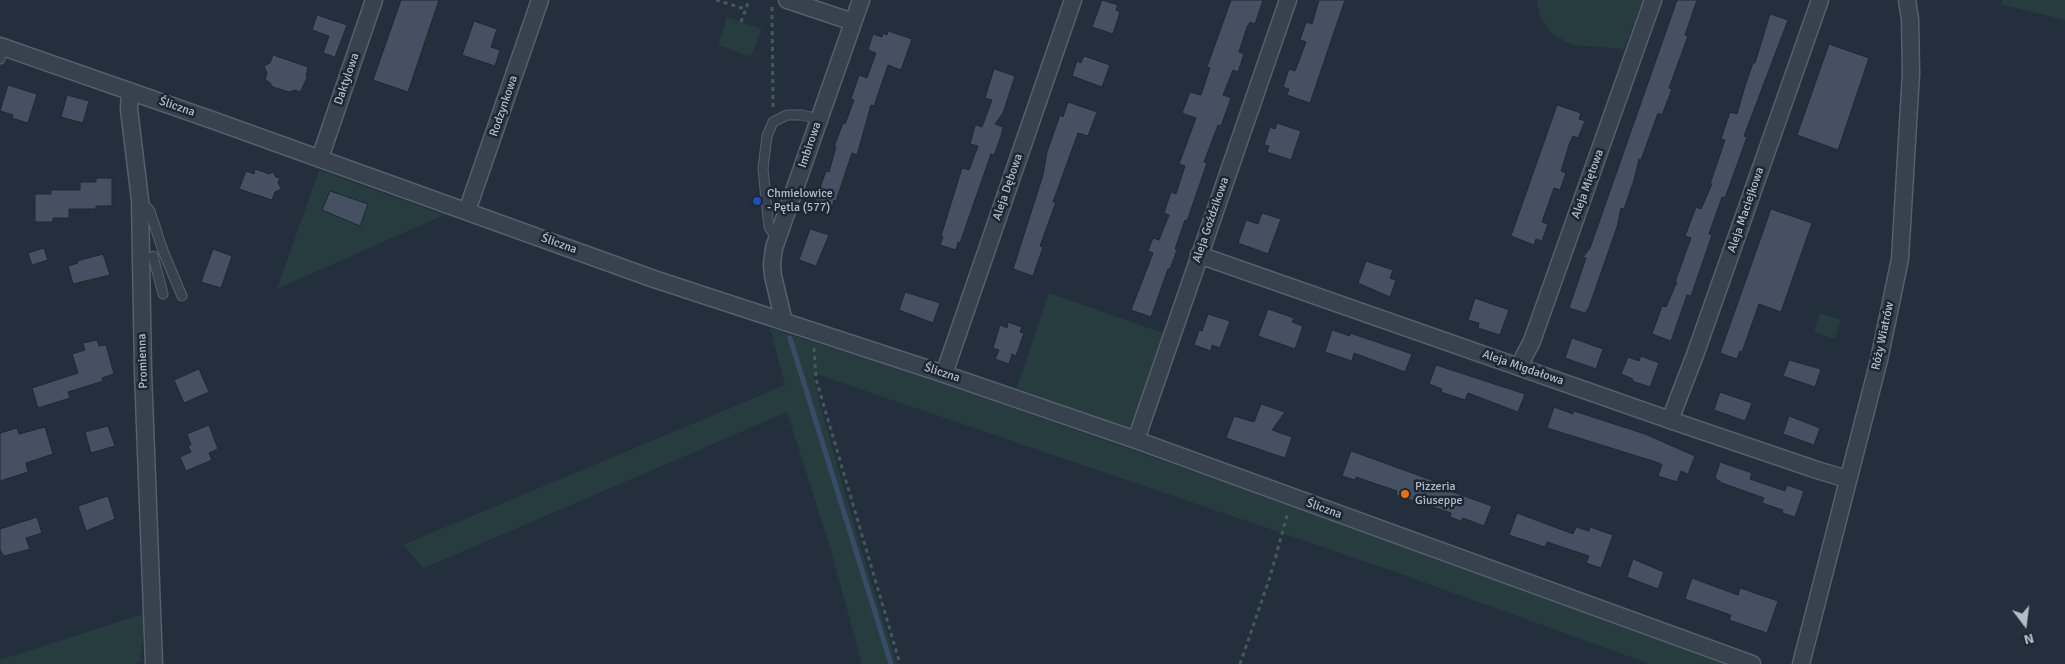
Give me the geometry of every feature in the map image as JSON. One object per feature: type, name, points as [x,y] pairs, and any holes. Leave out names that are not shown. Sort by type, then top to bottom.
[{"type":"street","name":"Daktylowa","points":[[320,158],[374,0]]},
{"type":"street","name":"Rodzynkowa","points":[[467,211],[540,0]]},
{"type":"street","points":[[787,0],[853,22]]},
{"type":"street","name":"Imbirowa","points":[[784,322],[772,264],[777,240],[861,0]]},
{"type":"street","name":"Aleja Dębowa","points":[[944,374],[1073,0]]},
{"type":"street","name":"Aleja Goździkowa","points":[[1136,440],[1288,0]]},
{"type":"street","name":"Aleja Miętowa","points":[[1519,366],[1532,341],[1653,0]]},
{"type":"street","name":"Aleja Maciejkowa","points":[[1670,420],[1699,346],[1820,0]]},
{"type":"street","name":"Róży Wiatrów","points":[[1801,664],[1879,360],[1900,258],[1911,73],[1910,19],[1907,0]]},
{"type":"street","name":"Śliczna","points":[[1,51],[130,91],[654,279],[944,374],[1136,440],[1752,664]]},
{"type":"street","name":"Promienna","points":[[130,91],[129,109],[147,256],[154,664]]},
{"type":"street","name":"Aleja Migdałowa","points":[[1199,255],[1670,420],[1847,479]]},
{"type":"lane","points":[[777,240],[769,227],[762,168],[766,136],[773,122],[787,114],[819,119]]},
{"type":"lane","points":[[140,200],[150,211],[163,251],[182,296]]},
{"type":"lane","points":[[162,294],[147,256],[163,251]]},
{"type":"path","points":[[716,0],[746,9]]},
{"type":"path","points":[[741,22],[749,0]]},
{"type":"path","points":[[772,0],[773,122]]},
{"type":"path","points":[[816,332],[814,357],[816,379],[900,664]]},
{"type":"path","points":[[1240,664],[1270,577],[1293,497]]},
{"type":"green space","points":[[1537,0],[1643,0],[1624,49],[1572,45],[1551,33],[1539,14]]},
{"type":"green space","points":[[2003,0],[2065,0],[2065,20],[2000,4]]},
{"type":"green space","points":[[727,17],[761,29],[751,57],[718,45]]},
{"type":"green space","points":[[319,170],[444,215],[277,289]]},
{"type":"green space","points":[[1049,293],[1163,333],[1131,431],[1016,390]]},
{"type":"green space","points":[[1820,313],[1841,320],[1835,339],[1814,332]]},
{"type":"green space","points":[[770,328],[871,358],[1524,588],[1732,664],[1650,664],[1390,570],[813,373],[819,401],[858,538],[897,664],[862,664],[830,547],[787,412],[424,568],[403,545],[785,385]]},
{"type":"green space","points":[[146,613],[140,662],[134,664],[0,664],[0,660]]},
{"type":"building","points":[[401,0],[439,0],[408,92],[373,80]]},
{"type":"building","points":[[1102,0],[1118,5],[1116,10],[1120,12],[1113,34],[1092,27]]},
{"type":"building","points":[[1231,0],[1263,0],[1255,24],[1250,22],[1247,27],[1239,52],[1244,54],[1238,72],[1233,70],[1223,95],[1231,98],[1221,126],[1218,125],[1204,162],[1207,163],[1175,249],[1177,250],[1170,269],[1168,269],[1151,317],[1131,310],[1153,253],[1148,251],[1153,238],[1159,240],[1169,215],[1164,213],[1171,192],[1176,194],[1185,166],[1179,164],[1196,118],[1182,113],[1190,92],[1201,95],[1210,68],[1207,67]]},
{"type":"building","points":[[1319,0],[1345,0],[1310,103],[1287,95],[1289,89],[1283,87],[1289,69],[1295,71],[1306,42],[1300,40],[1306,22],[1312,24]]},
{"type":"building","points":[[1677,0],[1697,0],[1685,35],[1688,36],[1669,88],[1672,89],[1662,115],[1658,113],[1641,160],[1639,159],[1634,180],[1624,209],[1621,208],[1617,227],[1589,307],[1585,313],[1569,308],[1586,258],[1583,257],[1590,248]]},
{"type":"building","points":[[1770,14],[1788,20],[1744,136],[1747,137],[1725,198],[1722,197],[1709,234],[1712,235],[1691,296],[1687,295],[1671,341],[1652,334],[1662,306],[1666,307],[1677,282],[1675,282],[1691,238],[1685,236],[1696,207],[1701,209],[1712,184],[1710,184],[1725,140],[1721,139],[1730,112],[1737,114]]},
{"type":"building","points":[[317,15],[347,25],[335,57],[323,53],[329,36],[312,30]]},
{"type":"building","points":[[474,21],[497,29],[491,47],[500,50],[495,66],[462,55]]},
{"type":"building","points":[[888,31],[912,39],[901,70],[888,65],[874,106],[871,105],[857,155],[852,153],[832,208],[815,202],[826,171],[829,172],[836,147],[834,147],[854,100],[851,99],[859,75],[867,78],[876,53],[868,50],[873,34],[882,37],[883,33],[887,35]]},
{"type":"building","points":[[1829,44],[1869,58],[1838,150],[1797,135]]},
{"type":"building","points":[[273,55],[308,67],[307,78],[300,92],[295,90],[289,92],[273,87],[265,80],[267,73],[264,66],[270,63]]},
{"type":"building","points":[[1084,56],[1110,65],[1102,87],[1072,76],[1077,61],[1081,63]]},
{"type":"building","points":[[994,69],[1015,76],[1003,113],[995,124],[1003,127],[1001,136],[994,155],[991,154],[956,250],[940,245],[943,237],[941,236],[962,168],[969,170],[978,146],[970,144],[975,126],[982,127],[992,100],[985,98]]},
{"type":"building","points":[[8,85],[37,94],[28,123],[12,118],[13,115],[0,111]]},
{"type":"building","points":[[67,95],[89,101],[83,123],[61,117]]},
{"type":"building","points":[[1068,102],[1097,112],[1088,136],[1078,133],[1053,202],[1056,202],[1040,246],[1043,247],[1033,276],[1013,269],[1043,175],[1047,152],[1060,115],[1063,117]]},
{"type":"building","points":[[1557,105],[1581,113],[1579,119],[1585,121],[1578,138],[1573,136],[1570,142],[1561,171],[1566,173],[1560,190],[1554,188],[1542,222],[1548,224],[1542,241],[1536,239],[1534,245],[1511,236]]},
{"type":"building","points":[[1277,123],[1301,131],[1291,160],[1267,152],[1269,146],[1264,145],[1270,127],[1275,129]]},
{"type":"building","points":[[255,169],[269,174],[273,172],[276,177],[280,178],[278,182],[281,189],[275,192],[272,200],[239,189],[246,171],[254,174]]},
{"type":"building","points":[[96,178],[112,178],[112,206],[96,206],[96,209],[69,209],[69,218],[53,218],[53,222],[35,222],[35,194],[51,194],[51,190],[80,190],[80,182],[96,182]]},
{"type":"building","points":[[330,191],[368,204],[360,226],[322,210]]},
{"type":"building","points":[[1771,209],[1812,223],[1781,312],[1759,304],[1742,352],[1740,351],[1737,359],[1720,353]]},
{"type":"building","points":[[1262,213],[1281,219],[1268,254],[1238,243],[1246,220],[1258,224]]},
{"type":"building","points":[[810,229],[829,235],[816,266],[799,260]]},
{"type":"building","points":[[44,248],[48,260],[32,265],[28,253]]},
{"type":"building","points":[[213,249],[232,256],[221,288],[201,282]]},
{"type":"building","points":[[103,254],[110,275],[73,284],[68,266],[78,263],[77,261]]},
{"type":"building","points":[[1366,261],[1393,270],[1390,278],[1396,280],[1390,297],[1358,283]]},
{"type":"building","points":[[905,292],[940,303],[933,323],[899,310]]},
{"type":"building","points":[[1475,298],[1509,310],[1500,335],[1478,328],[1479,323],[1468,320]]},
{"type":"building","points":[[1268,309],[1294,318],[1292,322],[1303,326],[1295,349],[1258,336]]},
{"type":"building","points":[[1208,314],[1230,321],[1220,348],[1212,345],[1211,351],[1194,345],[1199,330],[1202,331]]},
{"type":"building","points":[[1008,322],[1022,327],[1020,332],[1024,333],[1016,356],[1012,354],[1009,364],[995,359],[999,350],[993,348],[1000,325],[1007,328]]},
{"type":"building","points":[[1332,330],[1350,336],[1350,333],[1412,354],[1405,372],[1354,353],[1352,361],[1325,352]]},
{"type":"building","points":[[1572,338],[1603,349],[1596,369],[1565,358]]},
{"type":"building","points":[[97,340],[99,346],[106,345],[114,374],[102,378],[103,381],[68,392],[70,398],[38,408],[32,388],[78,373],[72,354],[85,350],[83,343]]},
{"type":"building","points":[[1641,356],[1659,363],[1650,387],[1632,381],[1633,379],[1621,374],[1628,357],[1639,361]]},
{"type":"building","points":[[1789,360],[1821,369],[1815,387],[1783,376]]},
{"type":"building","points":[[1436,365],[1525,394],[1518,412],[1468,393],[1465,400],[1441,392],[1442,389],[1429,384]]},
{"type":"building","points":[[199,369],[209,392],[184,403],[174,380]]},
{"type":"building","points":[[1720,392],[1752,403],[1745,421],[1714,410]]},
{"type":"building","points":[[1261,404],[1285,412],[1272,430],[1292,437],[1285,458],[1226,438],[1234,416],[1254,422]]},
{"type":"building","points":[[1554,407],[1573,414],[1574,411],[1645,434],[1695,456],[1688,474],[1681,471],[1677,482],[1658,476],[1662,465],[1659,463],[1547,428]]},
{"type":"building","points":[[1789,416],[1820,428],[1814,445],[1783,434]]},
{"type":"building","points":[[209,425],[218,449],[209,453],[212,460],[186,471],[180,457],[191,452],[188,446],[191,445],[187,434]]},
{"type":"building","points":[[108,426],[115,446],[91,453],[85,432]]},
{"type":"building","points":[[45,427],[53,454],[26,463],[28,472],[0,481],[0,433],[17,428],[19,434]]},
{"type":"building","points":[[1351,451],[1440,483],[1439,487],[1492,506],[1484,526],[1463,518],[1461,521],[1450,517],[1451,513],[1396,495],[1397,491],[1356,477],[1355,480],[1342,476]]},
{"type":"building","points":[[1720,462],[1752,473],[1750,479],[1785,491],[1787,485],[1804,491],[1795,517],[1782,513],[1783,510],[1762,503],[1764,498],[1722,483],[1715,478]]},
{"type":"building","points":[[108,496],[115,519],[86,531],[78,506]]},
{"type":"building","points":[[1517,513],[1573,534],[1576,527],[1589,531],[1590,527],[1613,535],[1601,568],[1586,563],[1589,556],[1547,542],[1545,547],[1509,535]]},
{"type":"building","points":[[37,517],[42,533],[26,538],[30,549],[4,556],[0,550],[0,529]]},
{"type":"building","points":[[1633,559],[1664,572],[1658,589],[1627,577]]},
{"type":"building","points":[[1692,578],[1738,595],[1740,588],[1778,601],[1767,633],[1729,620],[1731,615],[1685,599]]},
{"type":"waterway","points":[[790,338],[891,664]]},
{"type":"place","name":"Chmielowice - Pętla (577)","points":[[757,201]]},
{"type":"place","name":"Pizzeria Giuseppe","points":[[1405,494]]}]
